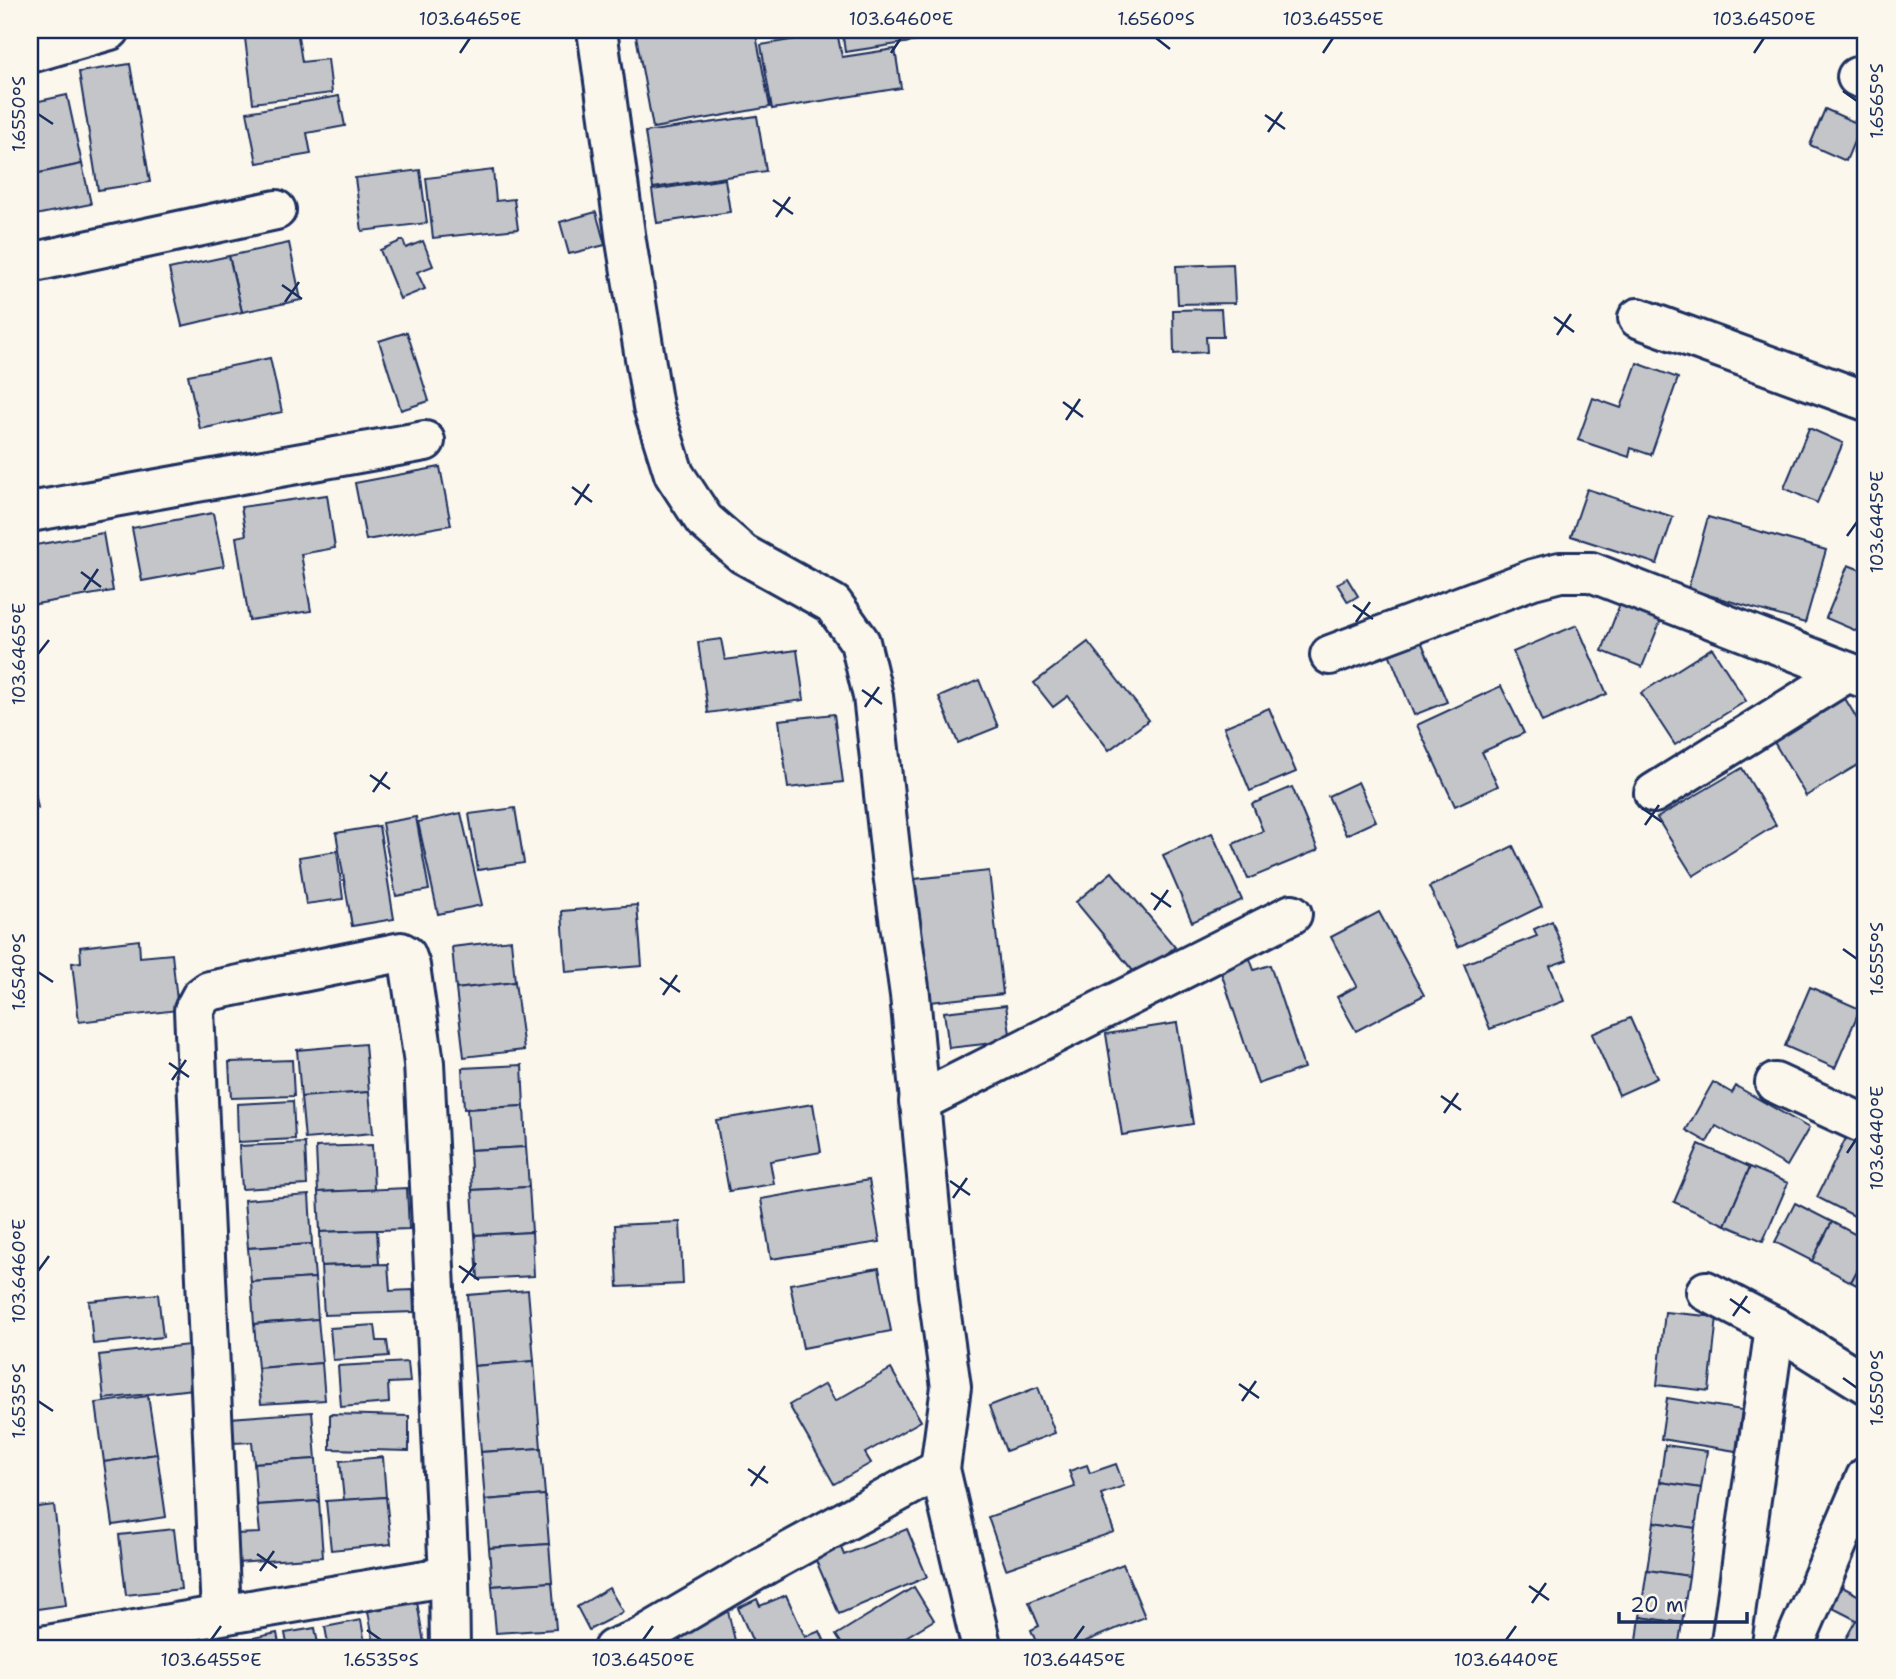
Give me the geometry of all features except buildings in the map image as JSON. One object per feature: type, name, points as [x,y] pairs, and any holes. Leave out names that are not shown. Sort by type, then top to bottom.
[{"type":"street","points":[[30,53],[110,30]]},
{"type":"street","points":[[597,30],[626,240],[653,407],[674,474],[704,520],[743,554],[834,604],[860,642],[873,696],[910,995],[938,1294],[951,1387],[940,1469],[982,1649]]},
{"type":"street","points":[[30,263],[276,210]]},
{"type":"street","points":[[1638,318],[1866,401]]},
{"type":"street","points":[[30,512],[425,441]]},
{"type":"street","points":[[1330,655],[1533,579],[1560,572],[1591,572],[1857,675]]},
{"type":"street","points":[[1654,793],[1857,675]]},
{"type":"street","points":[[919,1102],[1292,914]]},
{"type":"street","points":[[221,1614],[194,1010],[201,997],[209,991],[395,951],[406,955],[410,966],[424,1063],[449,1576],[450,1649]]},
{"type":"street","points":[[1775,1083],[1866,1125]]},
{"type":"street","points":[[1706,1291],[1775,1327],[1866,1384]]},
{"type":"street","points":[[1730,1649],[1775,1327]]},
{"type":"street","points":[[613,1649],[639,1639],[765,1564],[940,1469]]},
{"type":"street","points":[[1792,1649],[1866,1477]]},
{"type":"street","points":[[30,1648],[449,1576]]}]
